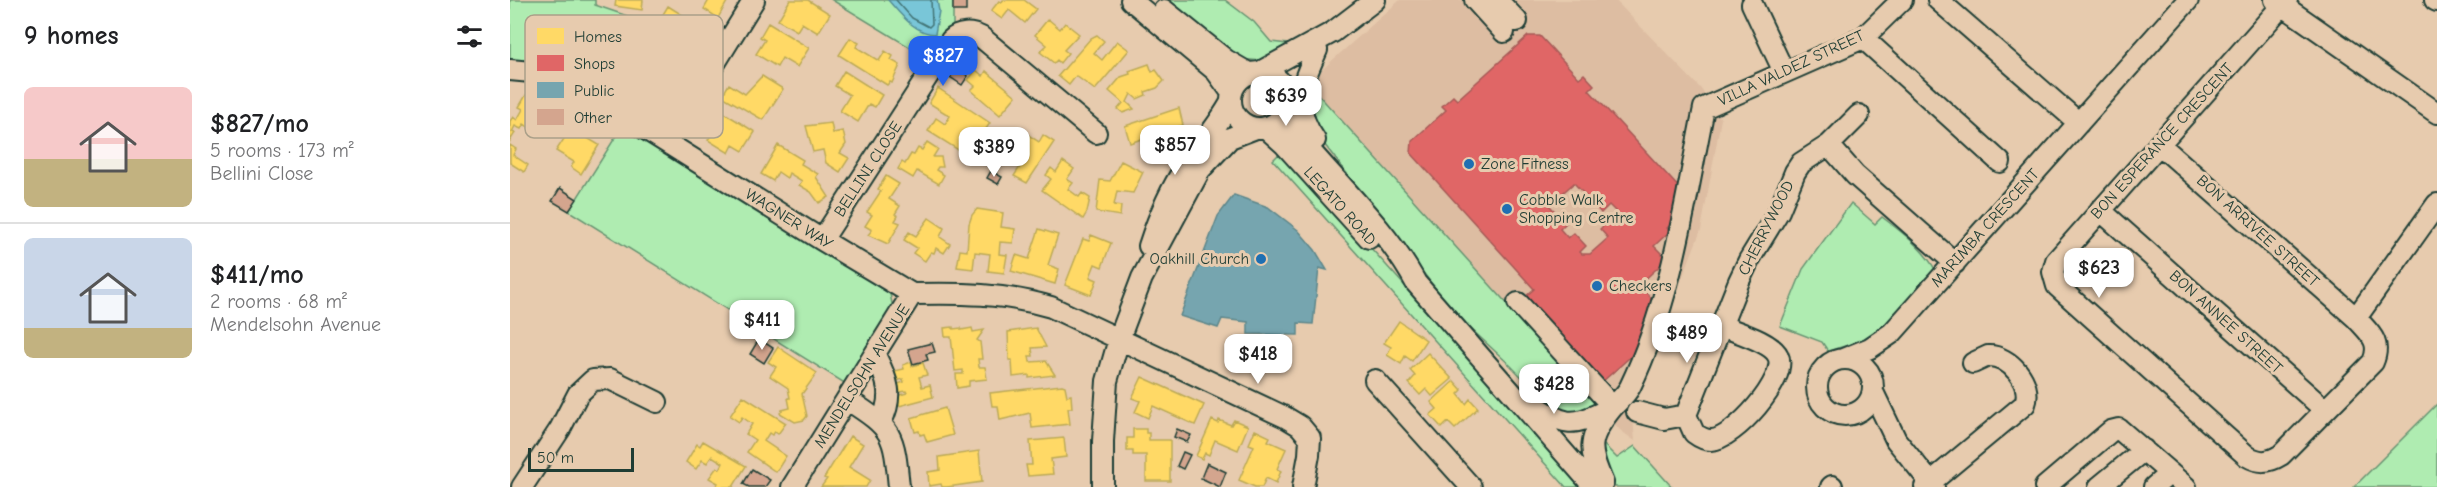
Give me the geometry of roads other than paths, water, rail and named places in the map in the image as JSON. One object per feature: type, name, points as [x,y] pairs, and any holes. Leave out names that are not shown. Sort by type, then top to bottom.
[{"type":"street","points":[[723,50],[754,0]]},
{"type":"street","points":[[1131,0],[1216,71],[1232,98],[1232,109],[1240,121],[1260,128]]},
{"type":"street","points":[[1149,0],[1197,35],[1226,60],[1254,73],[1274,77],[1280,82],[1285,102]]},
{"type":"street","points":[[1103,487],[1104,406],[1111,364],[1142,278],[1200,170],[1230,138],[1280,119],[1298,71],[1333,33],[1375,0]]},
{"type":"street","points":[[1475,0],[1511,27],[1497,0]]},
{"type":"street","name":"VILLA VALDEZ STREET","points":[[1613,407],[1629,388],[1648,342],[1670,277],[1704,108],[1863,38],[1902,0]]},
{"type":"street","points":[[1938,0],[2079,123]]},
{"type":"street","name":"MARIMBA CRESCENT","points":[[1843,359],[1870,348],[1892,333],[2188,0]]},
{"type":"street","points":[[2282,2],[2437,113]]},
{"type":"street","name":"BON ESPERANCE CRESCENT","points":[[2282,2],[2056,261],[2053,272],[2057,286],[2255,461],[2273,460],[2281,455],[2373,362],[2377,352],[2376,342],[2356,318]]},
{"type":"street","points":[[1752,4],[1784,72]]},
{"type":"street","name":"BELLINI CLOSE","points":[[822,240],[956,35],[969,33],[981,37],[1096,134]]},
{"type":"street","points":[[1142,278],[1147,252],[1172,189],[1185,166],[1224,117],[1238,82],[1333,33]]},
{"type":"street","points":[[1863,38],[2000,162]]},
{"type":"street","points":[[1317,50],[1301,92],[1301,113],[1306,127],[1345,182],[1350,195]]},
{"type":"street","name":"WAGNER WAY","points":[[510,70],[525,71]]},
{"type":"street","name":"LEGATO ROAD","points":[[1285,102],[1296,134],[1403,260],[1416,283],[1488,366],[1601,486]]},
{"type":"street","name":"CHERRYWOOD","points":[[1686,416],[1744,270],[1779,210],[1795,172],[1802,163],[1829,145],[1860,115]]},
{"type":"street","name":"LEGATO ROAD","points":[[1260,128],[1284,144],[1399,271],[1416,283]]},
{"type":"street","name":"WAGNER WAY","points":[[662,138],[822,240],[912,294]]},
{"type":"street","name":"BON ARRIVEE STREET","points":[[2159,144],[2356,318]]},
{"type":"street","points":[[1829,145],[1855,175],[1955,263]]},
{"type":"street","points":[[2356,318],[2437,204]]},
{"type":"street","name":"BON ANNEE STREET","points":[[2100,210],[2325,410]]},
{"type":"street","name":"MENDELSOHN AVENUE","points":[[792,487],[912,294],[978,293],[1031,301],[1072,317],[1300,426],[1308,433],[1310,446],[1303,487]]},
{"type":"street","points":[[1518,303],[1613,407]]},
{"type":"street","points":[[1636,412],[1664,419],[1686,416],[1694,434],[1710,440],[1718,439],[1760,405],[1780,362],[1778,355],[1772,347],[1722,326]]},
{"type":"street","name":"MARIMBA CRESCENT","points":[[1873,385],[1892,333]]},
{"type":"street","points":[[875,355],[889,391],[889,404],[881,422]]},
{"type":"street","points":[[1896,440],[1852,415],[1835,414],[1822,403],[1818,396],[1818,379],[1821,371],[1827,365],[1843,359],[1850,359],[1864,366],[1896,440],[1930,486],[2021,409],[2027,399],[2027,387],[2022,377],[2002,359],[1988,356],[1974,363]]},
{"type":"street","name":"LEGATO ROAD","points":[[1488,366],[1514,385],[1601,486]]},
{"type":"street","points":[[522,487],[560,429],[578,394],[593,380],[610,379],[657,402]]},
{"type":"street","points":[[1376,380],[1471,487]]},
{"type":"street","points":[[1852,415],[1864,409],[1873,385]]},
{"type":"street","points":[[848,400],[881,422],[892,439],[899,487]]},
{"type":"street","points":[[1530,402],[1560,421],[1570,424],[1584,421],[1613,407]]},
{"type":"street","points":[[1601,486],[1592,457],[1592,446],[1599,426],[1613,407]]},
{"type":"street","points":[[2045,487],[2111,431],[2122,430],[2186,487]]},
{"type":"street","points":[[2099,487],[2144,450]]},
{"type":"street","points":[[2154,487],[2170,473]]},
{"type":"water","points":[[888,0],[937,0],[939,11],[935,34],[915,27]]},
{"type":"place","name":"Zone Fitness","points":[[1469,164]]},
{"type":"place","name":"Cobble Walk Shopping Centre","points":[[1507,209]]},
{"type":"place","name":"Oakhill Church","points":[[1261,259]]},
{"type":"place","name":"Checkers","points":[[1597,286]]}]
